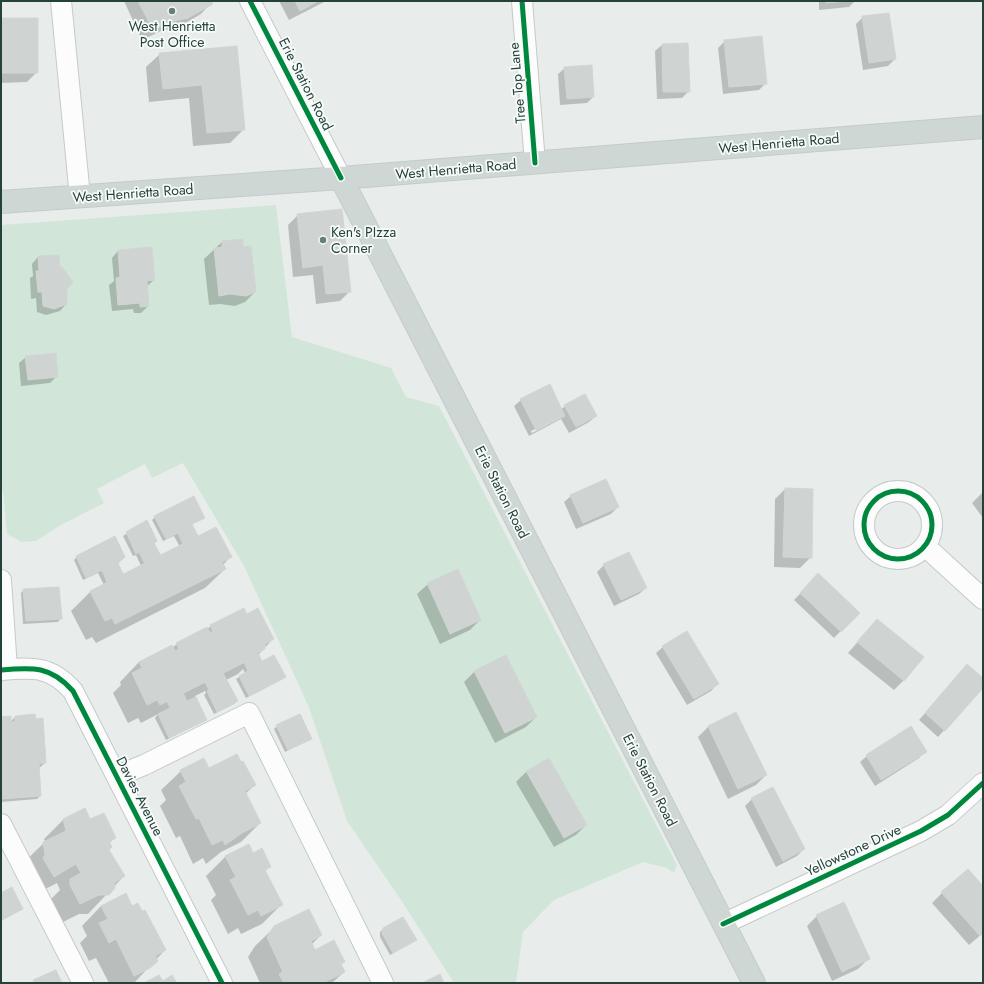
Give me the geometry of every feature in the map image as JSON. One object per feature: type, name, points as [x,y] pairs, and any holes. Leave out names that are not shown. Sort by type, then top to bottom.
[{"type":"main road","name":"West Henrietta Road","points":[[1,202],[341,178],[983,127]]},
{"type":"main road","name":"Erie Station Road","points":[[341,178],[754,983]]},
{"type":"street","points":[[61,1],[80,197]]},
{"type":"street","name":"Erie Station Road","points":[[250,1],[341,178]]},
{"type":"street","name":"Tree Top Lane","points":[[522,1],[535,163]]},
{"type":"street","points":[[926,547],[983,599]]},
{"type":"street","points":[[1,580],[4,670]]},
{"type":"street","name":"Davies Avenue","points":[[4,670],[46,670],[62,679],[73,690],[222,983]]},
{"type":"street","points":[[117,776],[144,765],[249,713],[383,983]]},
{"type":"street","name":"Yellowstone Drive","points":[[724,924],[921,831],[948,815],[982,786]]},
{"type":"street","points":[[1,824],[82,983]]},
{"type":"green space","points":[[276,205],[292,337],[391,368],[406,397],[439,406],[677,865],[674,873],[667,868],[643,862],[554,900],[523,932],[516,983],[454,983],[401,900],[347,821],[308,705],[244,566],[183,463],[152,478],[145,464],[97,489],[104,503],[61,525],[36,541],[22,542],[7,534],[3,490],[1,490],[1,225]]},
{"type":"building","name":"West Henrietta Post Office","points":[[138,1],[211,1],[213,4],[188,18],[174,21],[153,30]]},
{"type":"building","points":[[295,1],[318,1],[300,11]]},
{"type":"building","points":[[826,1],[849,1],[826,3]]},
{"type":"building","points":[[889,13],[896,59],[869,63],[862,16]]},
{"type":"building","points":[[1,18],[38,18],[38,73],[1,73]]},
{"type":"building","points":[[762,36],[767,84],[729,87],[724,40]]},
{"type":"building","points":[[688,43],[690,92],[663,92],[662,44]]},
{"type":"building","points":[[237,46],[245,130],[207,133],[202,85],[163,89],[159,53]]},
{"type":"building","points":[[592,65],[594,97],[567,99],[564,67]]},
{"type":"building","name":"Ken's PIzza Corner","points":[[342,209],[351,292],[326,294],[323,265],[303,268],[297,214]]},
{"type":"building","points":[[243,239],[243,247],[251,246],[256,292],[246,296],[230,294],[219,296],[214,248],[222,247],[222,241]]},
{"type":"building","points":[[152,247],[155,280],[147,281],[149,306],[140,307],[140,303],[118,305],[116,278],[120,277],[118,250]]},
{"type":"building","points":[[59,255],[60,268],[62,267],[73,282],[67,289],[67,304],[54,309],[43,306],[42,292],[38,292],[36,271],[39,271],[38,256]]},
{"type":"building","points":[[56,353],[58,377],[28,380],[25,356]]},
{"type":"building","points":[[550,384],[565,416],[536,430],[520,399]]},
{"type":"building","points":[[585,394],[597,416],[576,427],[564,405]]},
{"type":"building","points":[[606,479],[619,507],[583,523],[570,495]]},
{"type":"building","points":[[785,488],[813,489],[812,558],[783,557]]},
{"type":"building","points":[[194,496],[205,518],[192,524],[198,536],[183,544],[178,533],[166,539],[154,516]]},
{"type":"building","points":[[147,520],[157,541],[154,543],[161,556],[145,564],[139,552],[136,554],[126,532]]},
{"type":"building","points":[[216,527],[232,557],[222,562],[226,569],[115,624],[112,618],[105,621],[90,591]]},
{"type":"building","points":[[115,536],[125,557],[118,563],[123,574],[107,582],[102,570],[86,578],[76,556]]},
{"type":"building","points":[[629,552],[647,588],[621,600],[603,564]]},
{"type":"building","points":[[458,569],[481,620],[450,634],[427,583]]},
{"type":"building","points":[[818,573],[860,613],[841,632],[800,593]]},
{"type":"building","points":[[59,587],[62,619],[26,621],[23,589]]},
{"type":"building","points":[[244,608],[247,614],[258,608],[274,639],[265,644],[265,649],[257,653],[259,655],[160,705],[157,700],[147,705],[132,673],[142,668],[139,662],[172,645],[175,651],[179,649],[176,643],[207,627],[210,633],[213,631],[210,625]]},
{"type":"building","points":[[877,619],[924,657],[904,681],[857,642]]},
{"type":"building","points":[[687,631],[719,684],[694,699],[662,646]]},
{"type":"building","points":[[259,655],[262,661],[274,655],[286,677],[249,696],[239,676],[248,671],[244,662]]},
{"type":"building","points":[[506,655],[537,717],[505,733],[474,671]]},
{"type":"building","points":[[967,664],[983,678],[983,688],[945,731],[925,713]]},
{"type":"building","points":[[223,673],[238,701],[217,712],[207,691],[209,690],[205,682]]},
{"type":"building","points":[[183,693],[187,701],[196,697],[207,720],[169,738],[158,714],[170,708],[167,701]]},
{"type":"building","points":[[736,712],[767,775],[738,789],[708,726]]},
{"type":"building","points":[[35,714],[36,719],[43,718],[46,763],[1,766],[1,717],[11,716],[11,722],[15,722],[15,716]]},
{"type":"building","points":[[300,714],[312,739],[288,750],[276,725]]},
{"type":"building","points":[[911,726],[927,752],[881,780],[866,755]]},
{"type":"building","points":[[237,754],[241,762],[243,761],[256,785],[245,791],[261,823],[242,833],[225,845],[223,840],[212,845],[199,818],[196,819],[179,786],[186,782],[180,770],[204,758],[209,768]]},
{"type":"building","points":[[549,758],[587,825],[564,838],[526,771]]},
{"type":"building","points":[[39,764],[41,796],[1,799],[1,766]]},
{"type":"building","points":[[773,787],[805,849],[783,861],[751,798]]},
{"type":"building","points":[[85,808],[90,819],[104,813],[116,838],[109,841],[112,847],[109,850],[125,876],[114,883],[115,888],[109,895],[99,895],[80,904],[70,885],[70,879],[81,873],[76,864],[54,877],[43,858],[45,855],[43,842],[66,831],[63,819]]},
{"type":"building","points":[[249,844],[253,853],[262,848],[271,867],[265,870],[283,905],[261,916],[258,910],[248,915],[230,880],[236,877],[225,856]]},
{"type":"building","points":[[968,869],[983,886],[983,933],[980,936],[941,892]]},
{"type":"building","points":[[12,887],[23,909],[1,920],[1,893]]},
{"type":"building","points":[[126,893],[132,906],[138,903],[142,911],[145,910],[166,950],[155,956],[158,961],[150,968],[134,976],[116,939],[109,943],[99,923],[108,919],[101,906]]},
{"type":"building","points":[[844,902],[870,959],[842,972],[816,915]]},
{"type":"building","points":[[309,909],[322,935],[311,941],[315,950],[334,940],[345,962],[341,964],[345,972],[323,983],[284,983],[279,974],[283,972],[267,937],[274,926]]},
{"type":"building","points":[[403,917],[417,940],[393,953],[382,933],[383,928]]},
{"type":"building","points":[[56,970],[62,983],[35,983],[33,980]]},
{"type":"building","points":[[440,974],[444,983],[422,983]]},
{"type":"building","points":[[159,975],[163,981],[172,975],[177,983],[144,983]]},
{"type":"cycle path","points":[[250,1],[341,178]]},
{"type":"cycle path","points":[[522,1],[535,163]]},
{"type":"cycle path","points":[[891,491],[905,491],[917,496],[927,506],[932,518],[932,525],[932,532],[927,544],[917,554],[905,559],[891,559],[879,554],[869,544],[864,532],[864,518],[869,506],[879,496],[891,491]]},
{"type":"cycle path","points":[[1,670],[23,668],[41,670],[57,677],[73,691],[222,983]]},
{"type":"cycle path","points":[[723,924],[921,831],[948,815],[983,783]]},
{"type":"place","name":"West Henrietta Post Office","points":[[172,11]]},
{"type":"place","name":"Ken's PIzza Corner","points":[[323,240]]}]
